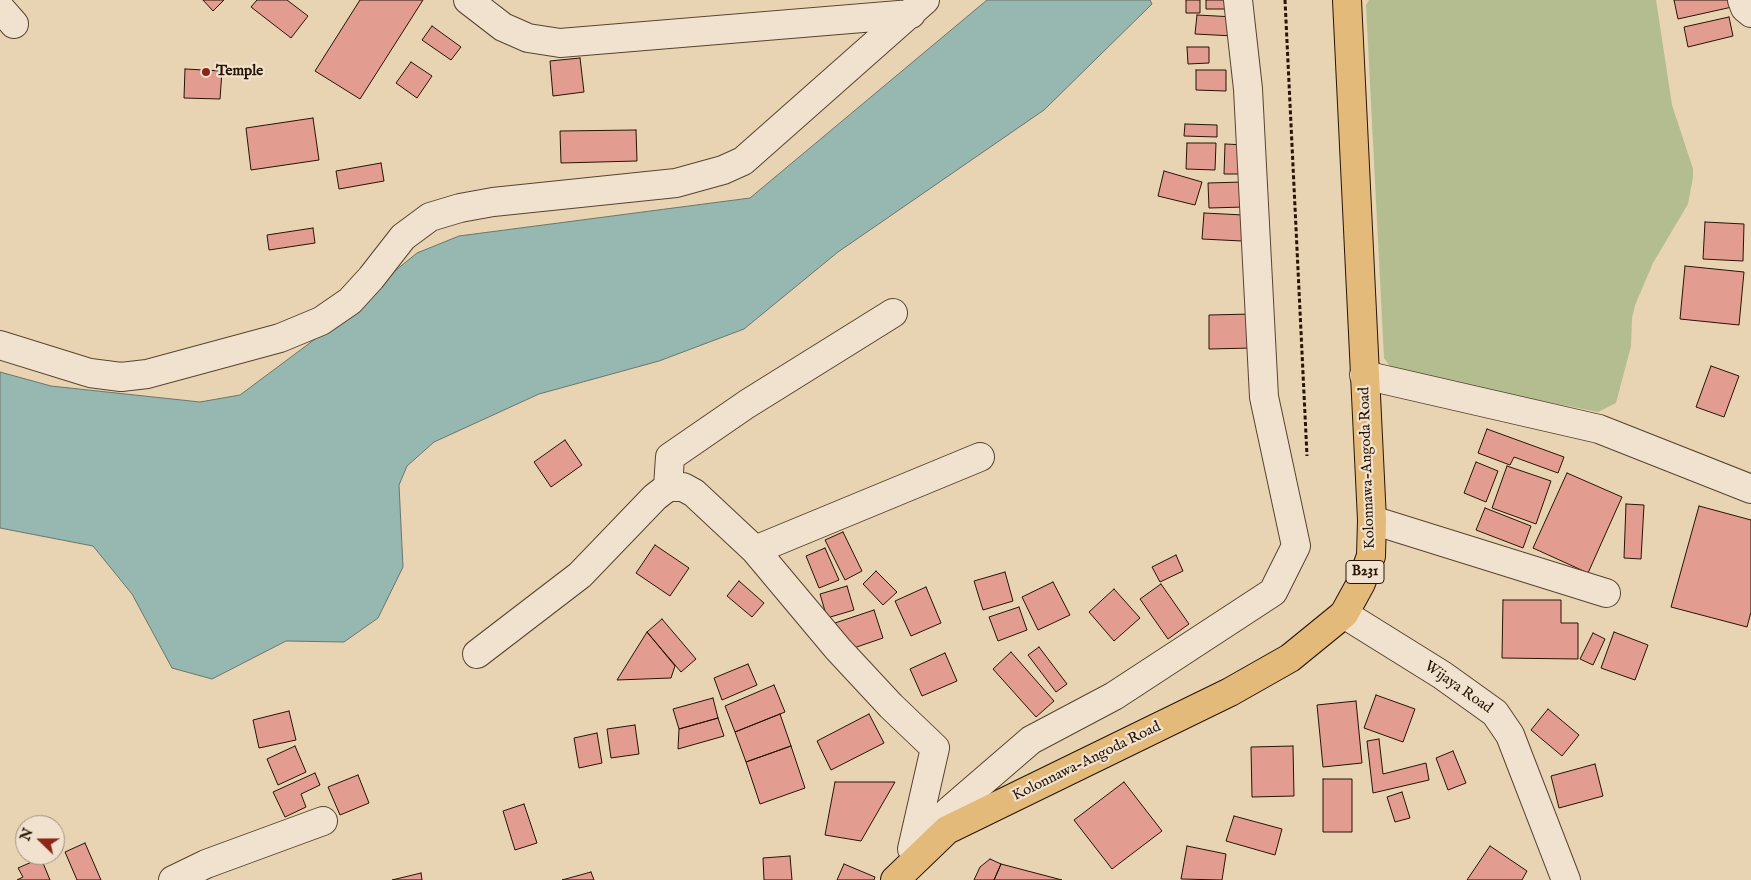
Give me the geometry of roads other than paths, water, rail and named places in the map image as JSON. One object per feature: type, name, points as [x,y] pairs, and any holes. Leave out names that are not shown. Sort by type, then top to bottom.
[{"type":"main road","name":"Kolonnawa-Angoda Road","points":[[904,866],[947,830],[1230,692],[1290,658],[1344,614],[1361,583],[1371,556],[1372,520],[1347,0]]},
{"type":"street","points":[[468,0],[503,26],[528,38],[560,43],[918,7]]},
{"type":"street","points":[[904,866],[951,809],[1031,740],[1114,696],[1273,592],[1296,546],[1264,397],[1248,89],[1238,0]]},
{"type":"street","points":[[1742,0],[1745,8],[1751,13]]},
{"type":"street","points":[[0,344],[90,373],[121,377],[146,374],[280,338],[321,321],[350,301],[371,278],[403,237],[430,217],[460,208],[493,202],[676,183],[723,170],[743,161],[918,7]]},
{"type":"street","points":[[668,487],[670,457],[747,404],[893,313]]},
{"type":"street","points":[[1364,375],[1599,429],[1751,489]]},
{"type":"street","points":[[756,550],[980,457]]},
{"type":"street","points":[[478,654],[580,575],[655,497],[668,487],[683,487],[694,493],[756,550],[838,649],[891,706],[935,748],[904,866]]},
{"type":"street","points":[[1372,520],[1606,593]]},
{"type":"street","name":"Wijaya Road","points":[[1344,614],[1442,675],[1496,713],[1510,735],[1566,880]]},
{"type":"street","points":[[173,880],[206,864],[323,821]]},
{"type":"water","points":[[987,0],[1150,0],[1152,4],[1044,110],[838,252],[744,329],[659,361],[539,394],[434,442],[407,466],[399,485],[403,567],[378,618],[344,642],[286,641],[212,679],[172,668],[132,594],[93,546],[0,528],[0,372],[51,386],[200,402],[240,395],[334,325],[364,296],[417,253],[459,236],[750,198]]},
{"type":"place","name":"Temple","points":[[206,72]]}]
